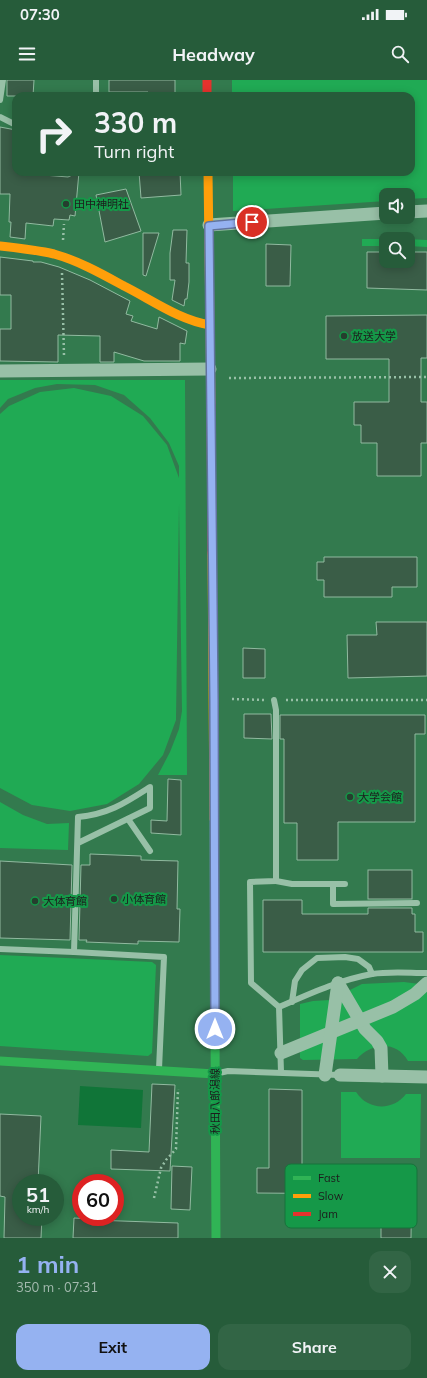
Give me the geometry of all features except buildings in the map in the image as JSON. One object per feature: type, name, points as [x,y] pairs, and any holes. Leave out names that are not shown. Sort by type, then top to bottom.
[{"type":"main road","points":[[207,80],[208,92]]},
{"type":"main road","name":"秋田八郎潟線","points":[[208,176],[214,700],[216,1238]]},
{"type":"main road","points":[[0,246],[30,250],[62,257],[193,322],[210,324]]},
{"type":"main road","points":[[0,1061],[215,1074]]},
{"type":"street","points":[[415,212],[427,211]]},
{"type":"street","points":[[209,226],[379,214]]},
{"type":"street","points":[[0,371],[210,369]]},
{"type":"street","points":[[338,983],[365,1029],[377,1041],[381,1048],[382,1076]]},
{"type":"street","points":[[325,1075],[338,983]]},
{"type":"street","points":[[280,1053],[394,1008],[415,994],[427,983]]},
{"type":"street","points":[[340,1075],[427,1077]]},
{"type":"lane","points":[[0,100],[3,80]]},
{"type":"lane","points":[[96,80],[96,92]]},
{"type":"lane","points":[[0,117],[12,123]]},
{"type":"lane","points":[[274,700],[276,710],[276,881]]},
{"type":"lane","points":[[74,952],[78,817],[95,815],[119,806],[150,787],[150,808],[78,843]]},
{"type":"lane","points":[[128,819],[150,851]]},
{"type":"lane","points":[[281,1072],[279,1008],[251,983],[250,882],[276,881],[292,884],[345,884]]},
{"type":"lane","points":[[333,884],[333,904],[417,903]]},
{"type":"lane","points":[[0,949],[164,957],[159,1071]]},
{"type":"lane","points":[[292,1002],[295,981],[302,970],[317,958],[345,957],[358,959],[369,967],[372,974]]},
{"type":"lane","points":[[279,1008],[338,983],[372,974],[394,972],[427,973]]},
{"type":"lane","points":[[215,1074],[228,1071],[340,1075]]},
{"type":"path","points":[[62,257],[61,283],[65,371]]},
{"type":"path","points":[[224,378],[427,377]]},
{"type":"path","points":[[227,699],[427,700]]},
{"type":"path","points":[[154,1198],[161,1168],[176,1149],[179,1072]]},
{"type":"shaded area","points":[[232,80],[427,80],[427,198],[415,199],[415,188],[379,188],[379,201],[233,211],[233,176],[415,176],[415,92],[232,92]]},
{"type":"shaded area","points":[[362,239],[379,239],[379,246],[362,246]]},
{"type":"shaded area","points":[[415,239],[427,240],[427,247],[415,246]]},
{"type":"shaded area","points":[[0,380],[185,380],[187,775],[158,775],[170,752],[179,729],[182,711],[179,504],[176,720],[163,755],[139,784],[107,804],[70,811],[32,805],[0,788],[0,414],[9,406],[40,392],[74,388],[111,396],[143,416],[167,445],[179,478],[179,466],[169,443],[150,418],[124,395],[95,385],[57,384],[35,388],[8,399],[0,408]]},
{"type":"shaded area","points":[[0,802],[23,815],[47,824],[69,823],[68,850],[0,848]]},
{"type":"shaded area","points":[[0,955],[152,962],[156,965],[152,1053],[148,1056],[0,1046]]},
{"type":"shaded area","points":[[404,982],[427,985],[427,1061],[408,1061],[403,1054],[397,1050],[383,1046],[369,1050],[357,1059],[303,1060],[300,1058],[300,1004],[313,1001],[330,1000],[362,984]]},
{"type":"shaded area","points":[[80,1086],[143,1090],[141,1128],[78,1125]]},
{"type":"shaded area","points":[[341,1092],[356,1092],[366,1102],[378,1106],[388,1106],[393,1104],[406,1094],[421,1094],[420,1158],[341,1158]]},
{"type":"traffic: fast","points":[[214,819],[216,1238]]},
{"type":"traffic: fast","points":[[0,1061],[215,1074]]},
{"type":"traffic: slow","points":[[208,176],[211,403]]},
{"type":"traffic: slow","points":[[0,246],[54,254],[72,260],[99,272],[187,319],[210,325]]},
{"type":"traffic: slow","points":[[212,553],[214,819]]},
{"type":"traffic: jam","points":[[207,80],[207,92]]},
{"type":"traffic: jam","points":[[211,403],[212,553]]},
{"type":"place","name":"田中神明社","points":[[66,204]]},
{"type":"place","name":"放送大学","points":[[344,336]]},
{"type":"place","name":"大学会館","points":[[350,797]]},
{"type":"place","name":"小体育館","points":[[114,899]]},
{"type":"place","name":"大体育館","points":[[35,901]]},
{"type":"route","points":[[215,1029],[214,700],[209,226],[252,222]]}]
